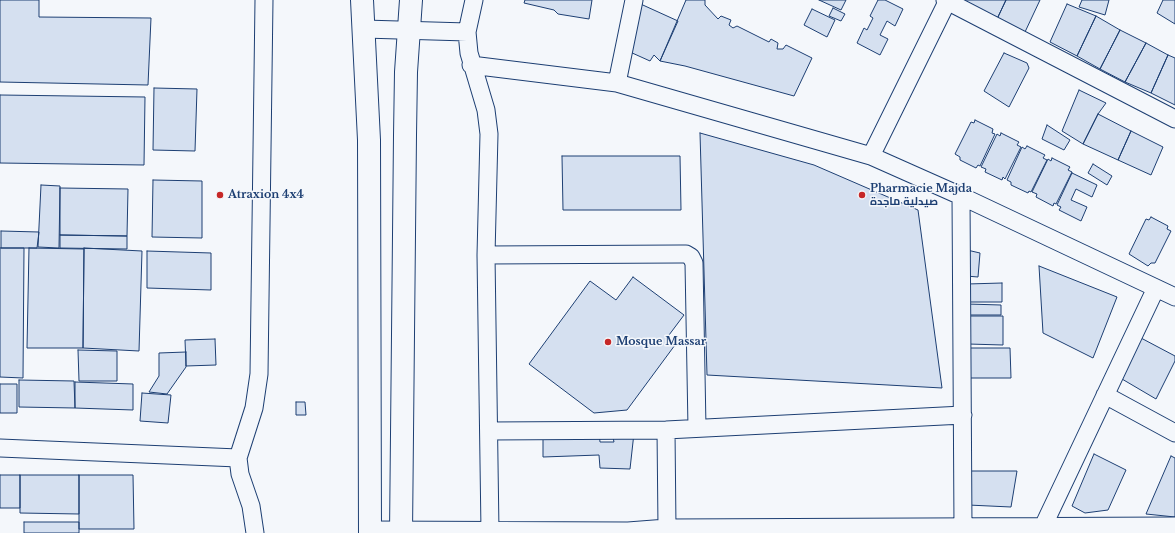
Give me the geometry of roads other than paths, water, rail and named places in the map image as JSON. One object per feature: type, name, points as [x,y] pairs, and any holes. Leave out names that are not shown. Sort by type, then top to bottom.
[{"type":"highway","points":[[362,0],[369,147],[370,532]]},
{"type":"highway","points":[[364,29],[369,0]]},
{"type":"highway","points":[[405,0],[409,30]]},
{"type":"highway","points":[[401,532],[404,135],[411,0]]},
{"type":"street","points":[[254,533],[251,506],[240,474],[238,458],[254,408],[260,374],[264,0]]},
{"type":"street","points":[[474,0],[467,32],[471,65],[486,110],[489,134],[486,255],[488,431],[480,531]]},
{"type":"street","points":[[617,83],[634,0]]},
{"type":"street","points":[[871,156],[947,0],[1175,119]]},
{"type":"street","points":[[364,29],[467,32]]},
{"type":"street","points":[[471,65],[617,83],[871,156],[961,196],[1175,297]]},
{"type":"street","points":[[961,196],[963,527]]},
{"type":"street","points":[[486,255],[686,254],[691,258],[694,263],[698,428]]},
{"type":"street","points":[[1041,530],[1156,288]]},
{"type":"street","points":[[1105,395],[1175,433]]},
{"type":"street","points":[[488,431],[666,430],[963,415]]},
{"type":"street","points":[[666,430],[667,528]]},
{"type":"street","points":[[0,448],[238,458]]},
{"type":"street","points":[[370,532],[628,532],[667,528],[963,527],[1041,530],[1175,526]]},
{"type":"place","name":"Atraxion 4x4","points":[[220,195]]},
{"type":"place","name":"Pharmacie Majda صيدلية ماجدة","points":[[862,195]]},
{"type":"place","name":"Mosque Massar","points":[[608,342]]}]
